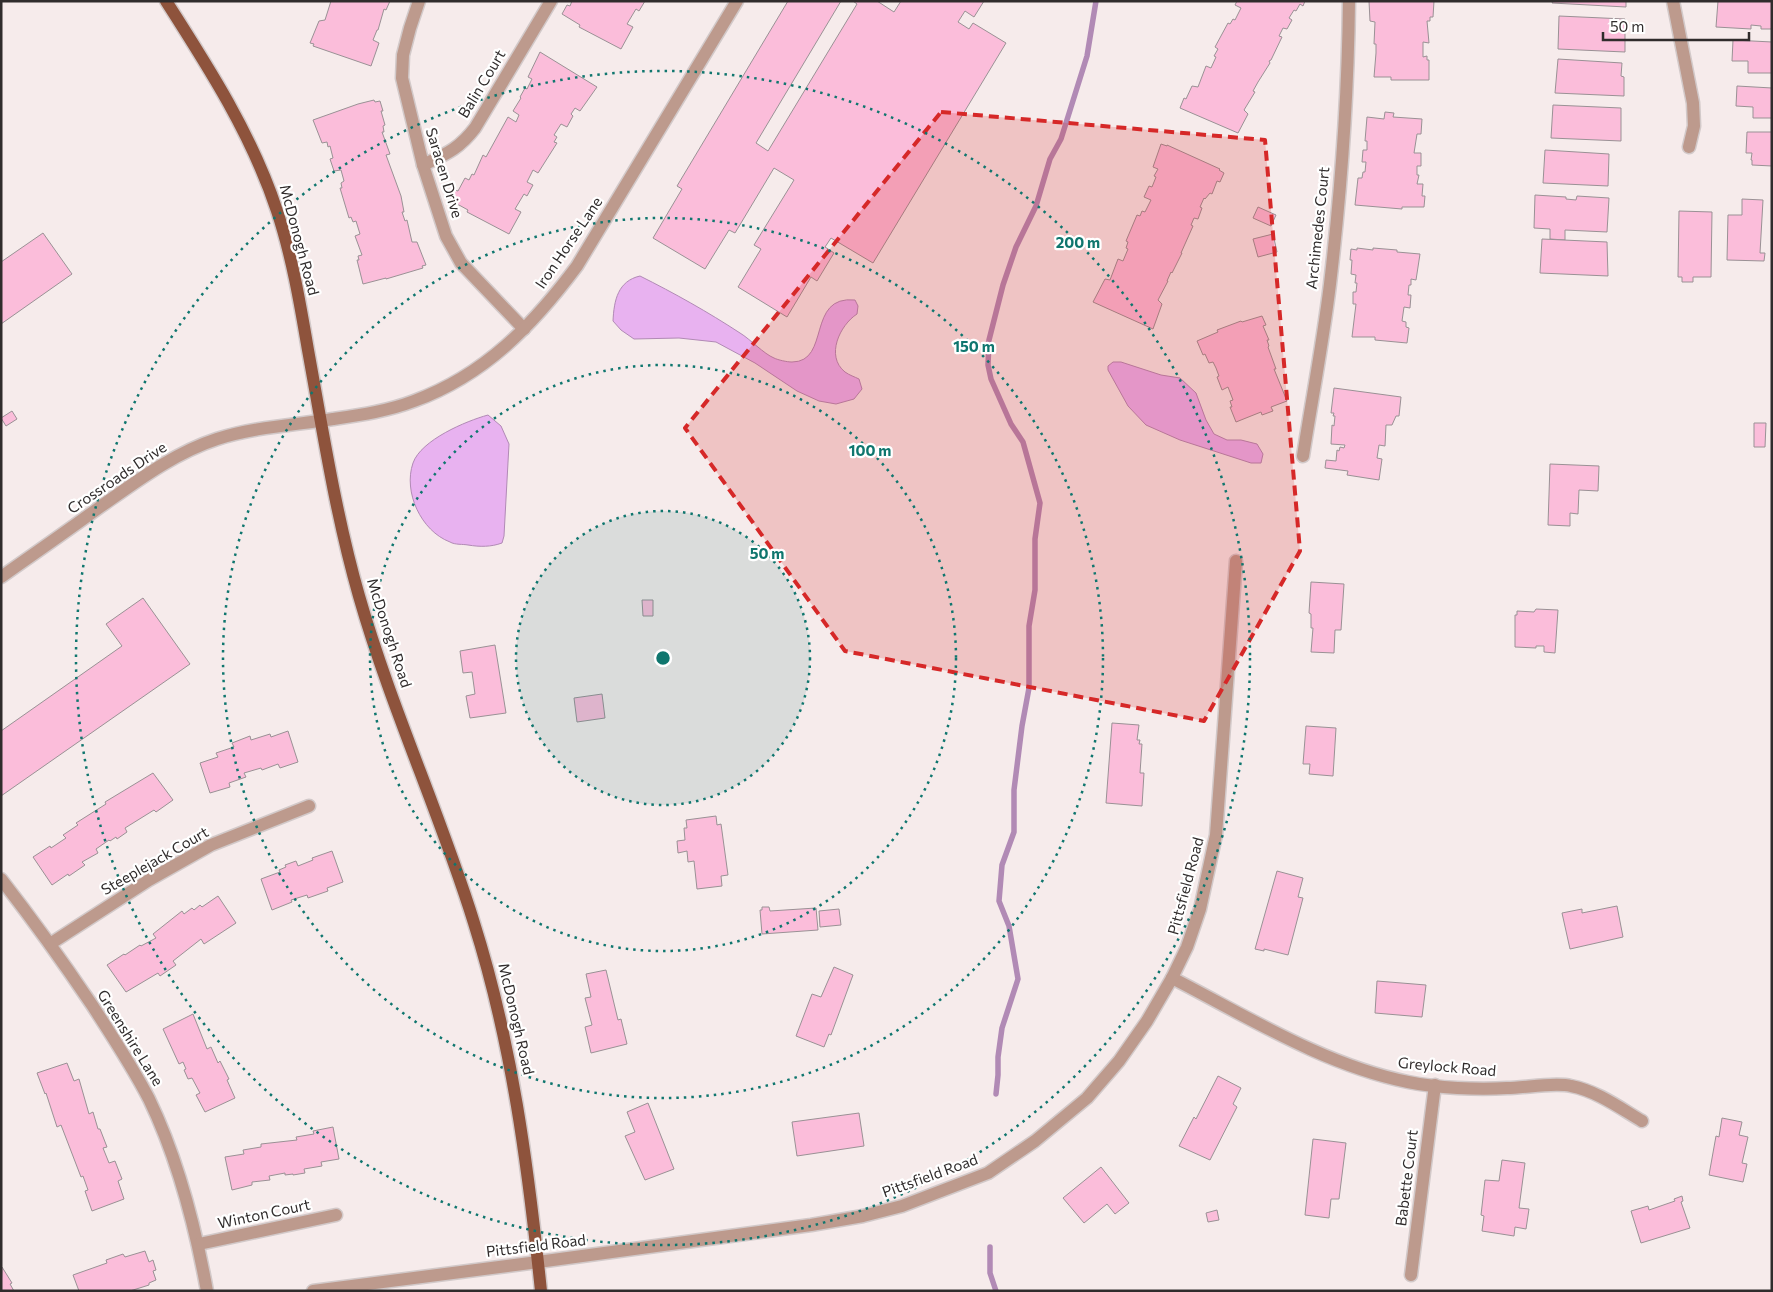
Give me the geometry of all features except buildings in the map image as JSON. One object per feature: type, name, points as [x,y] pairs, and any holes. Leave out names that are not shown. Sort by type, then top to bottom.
[{"type":"main road","name":"McDonogh Road","points":[[166,1],[231,107],[248,139],[268,186],[286,243],[297,290],[345,540],[358,595],[465,895],[488,968],[518,1105],[541,1291]]},
{"type":"street","name":"Saracen Drive","points":[[419,1],[403,55],[402,78],[423,165],[446,236],[461,263],[524,330]]},
{"type":"street","name":"Balin Court","points":[[423,165],[464,142],[475,128],[551,1]]},
{"type":"street","name":"Iron Horse Lane","points":[[321,421],[376,412],[414,401],[447,387],[475,371],[524,330],[553,299],[577,266],[737,1]]},
{"type":"street","name":"Archimedes Court","points":[[1302,456],[1331,277],[1340,186],[1349,46],[1349,1]]},
{"type":"street","points":[[1673,1],[1693,103],[1694,126],[1689,147]]},
{"type":"street","name":"Crossroads Drive","points":[[1,577],[143,476],[192,450],[217,439],[244,432],[321,421]]},
{"type":"street","name":"Pittsfield Road","points":[[313,1291],[811,1225],[863,1216],[902,1206],[988,1173],[1035,1141],[1087,1098],[1119,1061],[1147,1021],[1172,978],[1187,947],[1200,909],[1216,835],[1236,561]]},
{"type":"street","name":"Steeplejack Court","points":[[50,944],[149,880],[211,845],[309,806]]},
{"type":"street","name":"Greenshire Lane","points":[[1,879],[50,944],[131,1066],[149,1100],[183,1189],[199,1244],[207,1291]]},
{"type":"street","name":"Greylock Road","points":[[1172,978],[1295,1041],[1332,1058],[1388,1078],[1435,1085],[1505,1089],[1570,1085],[1593,1092],[1642,1121]]},
{"type":"street","name":"Babette Court","points":[[1411,1275],[1435,1085]]},
{"type":"street","name":"Winton Court","points":[[199,1244],[336,1215]]},
{"type":"highlighted area","points":[[941,112],[1265,140],[1300,551],[1204,721],[845,651],[685,428]]},
{"type":"shaded area","points":[[640,276],[716,318],[770,356],[788,362],[804,359],[811,352],[824,317],[830,308],[840,301],[855,300],[858,306],[857,314],[845,325],[840,333],[837,341],[836,358],[845,372],[859,379],[862,389],[854,399],[836,404],[819,401],[797,391],[755,363],[716,342],[679,338],[634,339],[621,330],[613,321],[616,299],[622,287],[627,282]]},
{"type":"shaded area","points":[[1113,362],[1121,362],[1161,375],[1180,378],[1196,393],[1206,420],[1214,434],[1227,440],[1241,440],[1257,444],[1263,454],[1261,463],[1251,463],[1180,440],[1146,425],[1128,406],[1108,370],[1108,366]]},
{"type":"shaded area","points":[[488,415],[501,426],[509,444],[504,536],[502,543],[490,546],[454,544],[440,537],[431,529],[417,509],[410,486],[413,463],[425,447],[434,439],[468,422]]},
{"type":"waterway","points":[[996,1094],[1002,1028],[1018,979],[1009,926],[999,901],[1002,865],[1014,832],[1014,790],[1029,688],[1029,626],[1035,590],[1035,539],[1040,503],[1023,442],[1011,424],[991,379],[988,365],[989,340],[1003,285],[1016,247],[1036,206],[1050,159],[1061,139],[1087,56],[1096,1]]},
{"type":"waterway","points":[[990,1247],[990,1273],[996,1291]]}]
